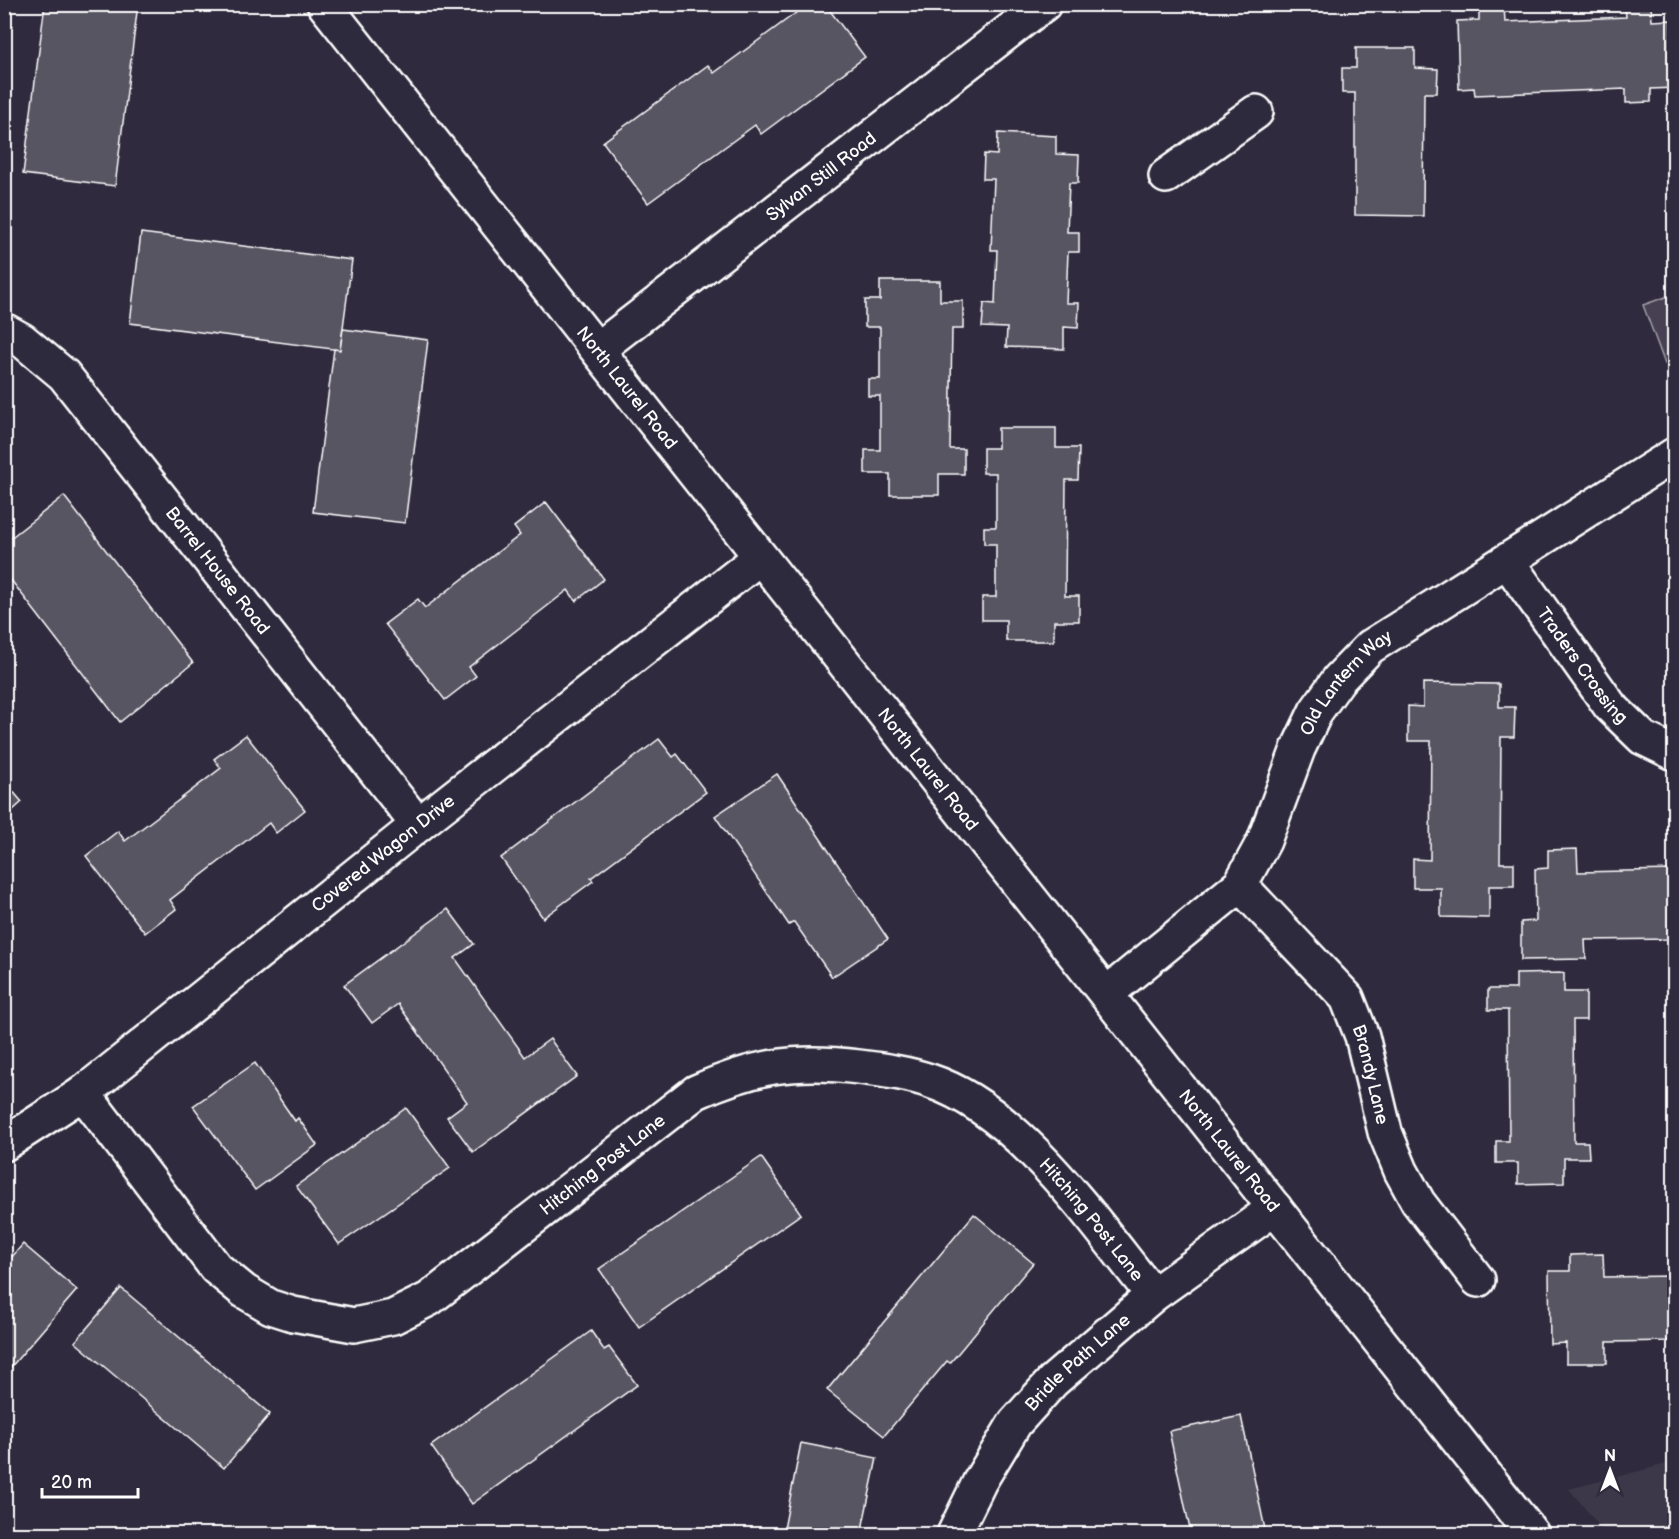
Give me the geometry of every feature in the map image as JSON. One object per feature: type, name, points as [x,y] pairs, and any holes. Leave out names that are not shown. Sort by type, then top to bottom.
[{"type":"street","name":"North Laurel Road","points":[[324,4],[598,349],[759,558],[1532,1534]]},
{"type":"street","name":"Sylvan Still Road","points":[[598,349],[1044,4]]},
{"type":"street","points":[[1166,176],[1256,112]]},
{"type":"street","name":"Barrel House Road","points":[[4,330],[22,340],[71,384],[418,825]]},
{"type":"street","name":"Old Lantern Way","points":[[1106,994],[1240,885],[1264,840],[1298,749],[1316,711],[1339,680],[1370,647],[1674,455]]},
{"type":"street","name":"Covered Wagon Drive","points":[[4,1144],[83,1093],[418,825],[759,558]]},
{"type":"street","name":"Traders Crossing","points":[[1507,561],[1610,706],[1642,738],[1674,753]]},
{"type":"street","name":"Brandy Lane","points":[[1240,885],[1347,998],[1362,1036],[1385,1132],[1401,1171],[1418,1202],[1478,1280]]},
{"type":"street","name":"Hitching Post Lane","points":[[83,1093],[216,1268],[244,1291],[271,1307],[320,1321],[354,1325],[393,1317],[429,1299],[696,1092],[737,1074],[782,1064],[833,1064],[887,1070],[931,1081],[979,1105],[1032,1149],[1153,1294]]},
{"type":"street","name":"Bridle Path Lane","points":[[954,1534],[980,1481],[1015,1423],[1053,1381],[1153,1294],[1275,1208]]},
{"type":"shaded area","points":[[1674,294],[1674,361],[1665,364],[1643,305]]},
{"type":"shaded area","points":[[1674,1462],[1674,1534],[1606,1534],[1569,1489]]},
{"type":"building","points":[[45,4],[138,4],[115,186],[23,174]]},
{"type":"building","points":[[808,4],[825,4],[865,57],[761,134],[755,125],[648,203],[603,142],[708,65],[714,73]]},
{"type":"building","points":[[1504,6],[1505,22],[1626,17],[1625,8],[1651,6],[1652,21],[1671,20],[1674,88],[1651,89],[1651,102],[1626,103],[1626,89],[1475,95],[1474,88],[1459,89],[1457,21],[1479,20],[1479,8]]},
{"type":"building","points":[[1356,48],[1415,48],[1415,68],[1438,69],[1437,93],[1424,93],[1423,216],[1355,215],[1355,93],[1342,93],[1342,68],[1356,68]]},
{"type":"building","points":[[998,133],[1056,136],[1056,154],[1079,155],[1078,183],[1069,183],[1067,232],[1079,232],[1079,252],[1068,252],[1066,303],[1079,303],[1078,328],[1064,327],[1064,349],[1006,347],[1007,328],[982,327],[984,303],[995,304],[997,250],[991,250],[994,179],[983,179],[984,154],[997,155]]},
{"type":"building","points":[[141,233],[352,260],[340,350],[130,323]]},
{"type":"building","points":[[880,281],[940,281],[940,301],[963,301],[963,329],[952,329],[950,449],[964,449],[964,474],[939,474],[939,495],[890,495],[890,474],[865,474],[865,450],[880,450],[880,396],[868,396],[868,379],[880,379],[880,327],[865,327],[865,300],[880,300]]},
{"type":"building","points":[[343,329],[428,340],[405,523],[313,512],[334,349],[340,350]]},
{"type":"building","points":[[998,428],[1056,428],[1056,448],[1079,448],[1078,480],[1066,480],[1065,596],[1079,596],[1079,621],[1054,621],[1054,641],[1006,641],[1006,620],[982,620],[982,597],[996,597],[996,544],[984,544],[984,527],[996,527],[996,473],[983,473],[983,448],[998,448]]},
{"type":"building","points":[[64,496],[193,663],[120,722],[4,571],[4,543]]},
{"type":"building","points":[[546,502],[604,579],[576,601],[568,590],[469,667],[476,676],[445,700],[385,624],[418,599],[425,608],[520,535],[514,527]]},
{"type":"building","points":[[1423,683],[1499,684],[1499,707],[1515,707],[1514,737],[1501,737],[1500,863],[1514,863],[1514,886],[1489,886],[1489,918],[1441,917],[1441,888],[1413,888],[1413,859],[1430,860],[1431,741],[1408,741],[1408,706],[1423,707]]},
{"type":"building","points":[[246,735],[305,810],[276,833],[269,823],[170,900],[176,909],[145,933],[86,856],[118,831],[125,841],[221,768],[214,759]]},
{"type":"building","points":[[659,739],[673,757],[677,754],[706,792],[591,878],[593,881],[543,918],[501,858]]},
{"type":"building","points":[[777,774],[888,939],[832,977],[794,922],[789,925],[715,816]]},
{"type":"building","points":[[4,781],[22,802],[4,818]]},
{"type":"building","points":[[1577,849],[1578,872],[1674,870],[1674,939],[1585,940],[1586,959],[1521,960],[1521,922],[1536,921],[1535,869],[1548,868],[1548,850]]},
{"type":"building","points":[[448,909],[474,944],[455,958],[525,1057],[550,1039],[577,1076],[473,1152],[447,1117],[467,1102],[398,1004],[372,1023],[344,985]]},
{"type":"building","points":[[1564,973],[1564,992],[1586,992],[1586,1020],[1573,1020],[1574,1142],[1588,1142],[1589,1158],[1564,1158],[1564,1183],[1518,1184],[1518,1163],[1496,1163],[1496,1141],[1509,1141],[1508,1010],[1488,1010],[1488,989],[1516,989],[1516,974]]},
{"type":"building","points":[[255,1063],[295,1121],[298,1118],[317,1145],[255,1190],[193,1106]]},
{"type":"building","points":[[406,1108],[450,1168],[339,1244],[296,1186]]},
{"type":"building","points":[[761,1157],[801,1214],[639,1327],[599,1269]]},
{"type":"building","points":[[974,1214],[1033,1263],[950,1363],[947,1361],[884,1436],[827,1390]]},
{"type":"building","points":[[23,1244],[77,1290],[4,1375],[4,1266]]},
{"type":"building","points":[[1603,1254],[1604,1277],[1674,1276],[1674,1341],[1607,1342],[1607,1363],[1566,1363],[1566,1343],[1550,1344],[1549,1271],[1570,1271],[1570,1255]]},
{"type":"building","points":[[121,1288],[270,1414],[224,1468],[75,1342]]},
{"type":"building","points":[[591,1331],[604,1350],[609,1347],[637,1385],[472,1504],[431,1446]]},
{"type":"building","points":[[1241,1416],[1266,1534],[1191,1534],[1169,1431]]},
{"type":"building","points":[[801,1443],[877,1458],[861,1534],[783,1534]]}]
